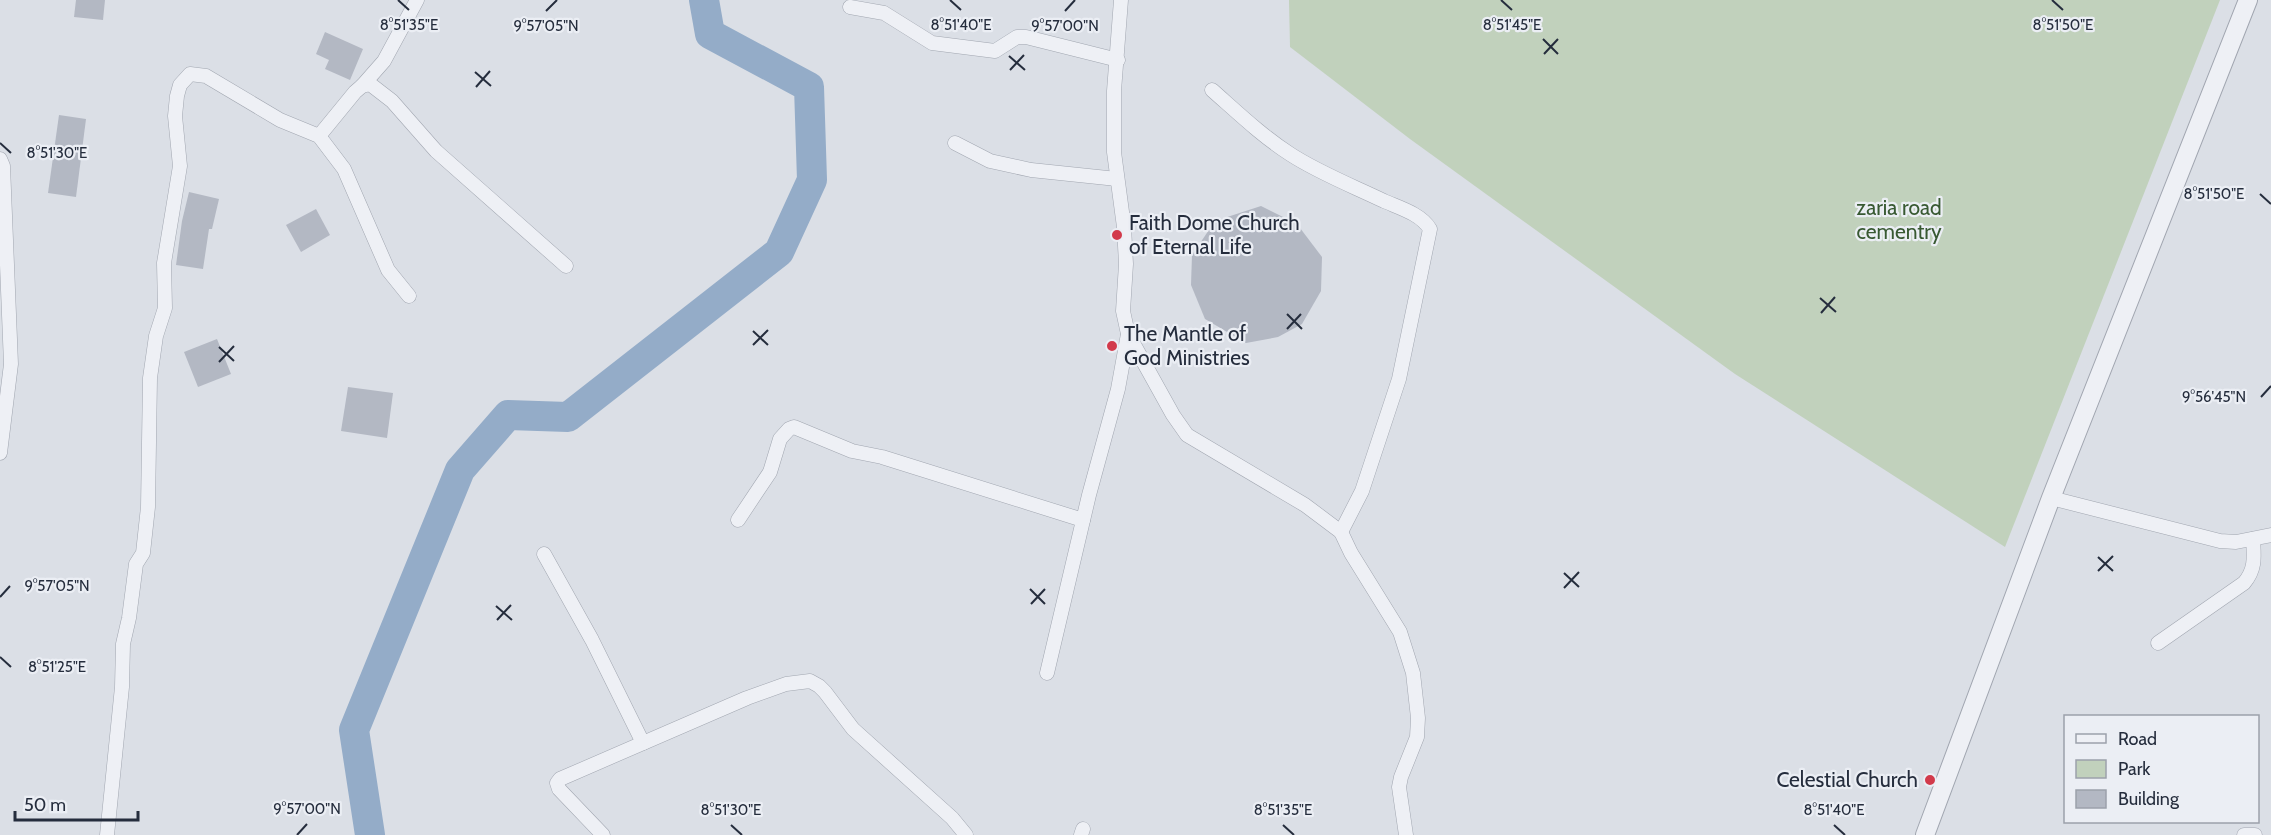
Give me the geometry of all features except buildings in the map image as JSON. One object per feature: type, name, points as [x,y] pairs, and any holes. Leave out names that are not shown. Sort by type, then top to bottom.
[{"type":"street","points":[[318,136],[384,61],[417,0]]},
{"type":"street","points":[[1121,0],[1114,91],[1114,152],[1124,227],[1126,264],[1123,311],[1128,334],[1186,435],[1305,505],[1341,532],[1351,554],[1400,632],[1413,673],[1418,718],[1417,737],[1399,788],[1406,835]]},
{"type":"street","points":[[1925,835],[2051,498],[2248,0]]},
{"type":"street","points":[[850,7],[884,13],[932,43],[995,51],[1017,37],[1026,37],[1118,60]]},
{"type":"street","points":[[107,835],[118,733],[123,644],[136,564],[143,553],[145,540],[148,507],[150,378],[156,336],[165,308],[164,263],[180,166],[175,116],[180,85],[190,74],[206,76],[280,120],[318,136],[344,169],[388,270],[409,296]]},
{"type":"street","points":[[362,86],[370,84],[379,89],[436,151],[566,266]]},
{"type":"street","points":[[1212,90],[1266,137],[1289,153],[1327,175],[1412,213],[1427,223],[1431,229],[1399,379],[1362,491],[1341,532]]},
{"type":"street","points":[[956,142],[990,161],[1031,170],[1117,179]]},
{"type":"street","points":[[0,159],[3,166],[11,364],[0,453]]},
{"type":"street","points":[[1047,673],[1083,520],[1115,400],[1128,334]]},
{"type":"street","points":[[738,520],[770,472],[780,439],[794,427],[852,451],[882,457],[1083,520]]},
{"type":"street","points":[[2051,498],[2220,541],[2236,542],[2271,535]]},
{"type":"street","points":[[2158,643],[2244,583],[2252,574],[2254,564],[2253,538]]},
{"type":"street","points":[[543,554],[591,640],[642,743]]},
{"type":"street","points":[[603,835],[559,789],[557,783],[564,776],[701,717],[786,684],[810,681],[825,692],[853,729],[952,818],[966,835]]},
{"type":"street","points":[[2244,835],[2255,835]]},
{"type":"green space","name":"zaria road cementry","points":[[1289,0],[2220,0],[2005,547],[1735,374],[1410,139],[1290,47]]},
{"type":"waterway","points":[[370,835],[354,730],[460,470],[508,415],[568,417],[779,252],[812,180],[809,87],[710,34],[704,0]]},
{"type":"place","name":"Faith Dome Church of Eternal Life","points":[[1117,235]]},
{"type":"place","name":"The Mantle of God Ministries","points":[[1112,346]]},
{"type":"place","name":"Celestial Church","points":[[1930,780]]}]
